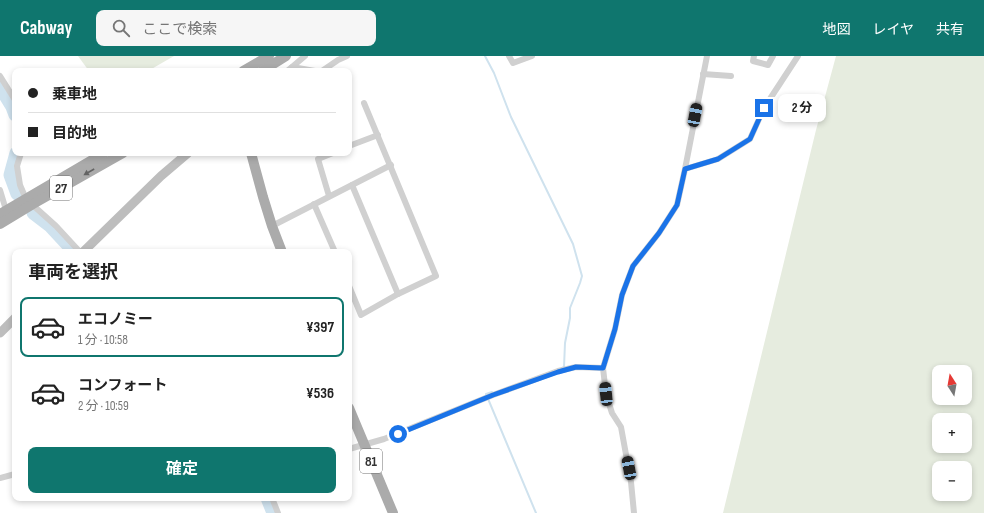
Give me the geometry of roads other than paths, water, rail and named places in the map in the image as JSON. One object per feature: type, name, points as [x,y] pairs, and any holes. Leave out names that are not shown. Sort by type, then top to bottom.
[{"type":"main road","points":[[248,68],[269,56]]},
{"type":"main road","points":[[267,68],[286,56]]},
{"type":"main road","name":"27","points":[[0,224],[30,202],[99,156]]},
{"type":"main road","name":"27","points":[[3,212],[30,202],[117,156]]},
{"type":"main road","points":[[252,156],[263,198],[281,249]]},
{"type":"main road","name":"81","points":[[352,415],[393,513]]},
{"type":"street","points":[[290,68],[305,56]]},
{"type":"street","points":[[326,68],[347,56]]},
{"type":"street","points":[[509,56],[513,63],[532,56]]},
{"type":"street","points":[[634,513],[632,482],[621,427],[612,413],[606,394],[603,368],[615,329],[622,295],[633,266],[659,233],[677,205],[707,56]]},
{"type":"street","points":[[754,56],[753,61],[768,65],[773,56]]},
{"type":"street","points":[[685,169],[718,159],[750,139],[764,108],[798,56]]},
{"type":"street","points":[[703,74],[731,76]]},
{"type":"street","points":[[0,76],[12,95]]},
{"type":"street","points":[[352,293],[361,315],[398,294],[436,276],[364,103]]},
{"type":"street","points":[[352,145],[378,135]]},
{"type":"street","points":[[20,156],[17,166],[20,185],[30,202],[56,226],[77,249]]},
{"type":"street","points":[[86,249],[161,176],[184,156]]},
{"type":"street","points":[[325,156],[318,159],[329,196]]},
{"type":"street","points":[[272,226],[391,165]]},
{"type":"street","points":[[352,185],[398,294]]},
{"type":"street","points":[[0,190],[3,212]]},
{"type":"street","points":[[314,204],[334,249]]},
{"type":"street","points":[[0,332],[12,321]]},
{"type":"street","points":[[352,448],[384,439],[493,395],[558,372],[576,367],[603,368]]},
{"type":"street","points":[[0,478],[12,475]]},
{"type":"street","points":[[273,501],[278,513]]},
{"type":"waterway","points":[[485,56],[494,73],[511,117],[573,244],[582,276],[570,308],[570,318],[565,343],[564,367],[562,368]]},
{"type":"waterway","points":[[0,87],[12,107]]},
{"type":"waterway","points":[[15,156],[10,175],[17,194]]},
{"type":"waterway","points":[[33,213],[50,226],[71,249]]},
{"type":"waterway","points":[[492,392],[486,394],[536,513]]},
{"type":"waterway","points":[[268,501],[273,513]]}]
